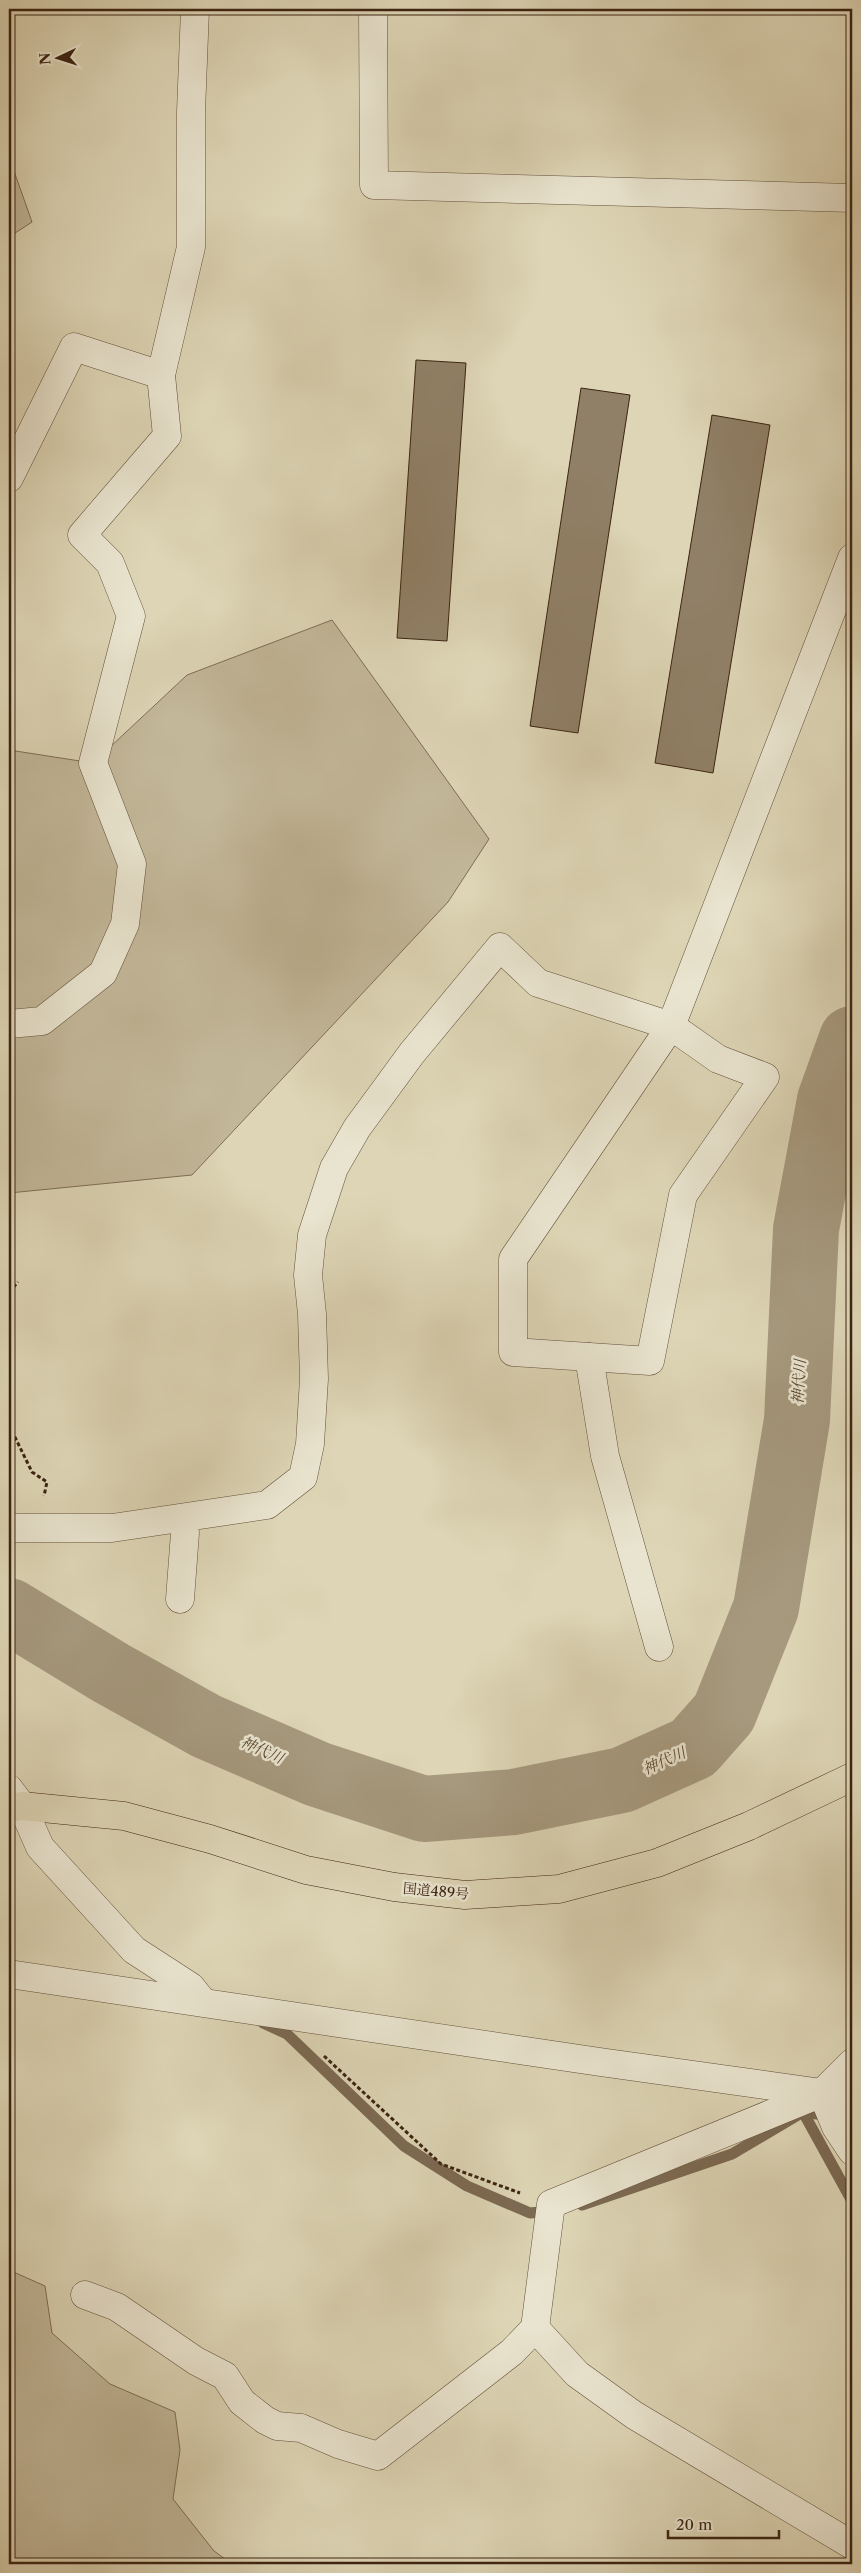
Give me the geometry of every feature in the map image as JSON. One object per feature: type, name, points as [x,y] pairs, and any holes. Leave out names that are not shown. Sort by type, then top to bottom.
[{"type":"highway","name":"国道489号","points":[[13,1801],[124,1816],[210,1839],[306,1870],[394,1887],[465,1895],[559,1889],[657,1863],[749,1826],[852,1777]]},
{"type":"street","points":[[9,1024],[42,1021],[103,973],[125,924],[132,864],[93,763],[131,616],[110,563],[82,535],[167,436],[161,376],[191,247],[191,112],[195,9]]},
{"type":"street","points":[[373,9],[374,185],[852,198]]},
{"type":"street","points":[[9,478],[74,347],[161,376]]},
{"type":"street","points":[[9,1528],[112,1528],[267,1505],[303,1477],[310,1444],[314,1379],[312,1314],[308,1274],[312,1235],[334,1168],[357,1128],[412,1053],[500,947],[538,983],[671,1026],[718,1059],[765,1076],[683,1196],[650,1361],[512,1352],[513,1259],[671,1026],[852,558]]},
{"type":"street","points":[[589,1357],[605,1456],[659,1648]]},
{"type":"street","points":[[180,1598],[185,1533],[182,1519]]},
{"type":"street","points":[[13,1801],[40,1847],[134,1950],[191,1987],[203,2002]]},
{"type":"street","points":[[9,1974],[822,2093],[852,2105]]},
{"type":"street","points":[[85,2295],[117,2307],[196,2361],[224,2376],[242,2402],[265,2420],[277,2426],[301,2428],[338,2444],[378,2456],[512,2352],[535,2328],[551,2204],[822,2093],[852,2063]]},
{"type":"street","points":[[822,2093],[836,2127],[852,2151]]},
{"type":"street","points":[[535,2328],[577,2374],[634,2415],[852,2545]]},
{"type":"path","points":[[9,1292],[18,1282]]},
{"type":"path","points":[[9,1425],[32,1472],[47,1482],[36,1529]]},
{"type":"path","points":[[318,2050],[441,2164],[551,2204]]},
{"type":"shaded area","points":[[9,157],[32,222],[9,237]]},
{"type":"shaded area","points":[[332,620],[489,839],[448,902],[192,1175],[9,1193],[9,750],[93,763],[187,675]]},
{"type":"shaded area","points":[[9,2270],[45,2286],[52,2333],[110,2384],[175,2412],[180,2450],[173,2499],[214,2551],[232,2564],[9,2564]]},
{"type":"building","points":[[416,360],[466,363],[447,641],[397,638]]},
{"type":"building","points":[[581,388],[630,395],[578,733],[530,726]]},
{"type":"building","points":[[712,415],[770,425],[713,773],[655,763]]},
{"type":"waterway","name":"神代川","points":[[9,1611],[111,1673],[206,1726],[317,1774],[424,1809],[514,1802],[622,1780],[693,1748],[724,1713],[766,1608],[797,1420],[806,1229],[830,1100],[852,1039]]},
{"type":"waterway","points":[[263,2023],[287,2034],[404,2146],[467,2186],[530,2213],[549,2211]]},
{"type":"waterway","points":[[807,2111],[803,2112],[852,2201]]},
{"type":"waterway","points":[[582,2205],[732,2154],[803,2112],[852,2119]]}]
